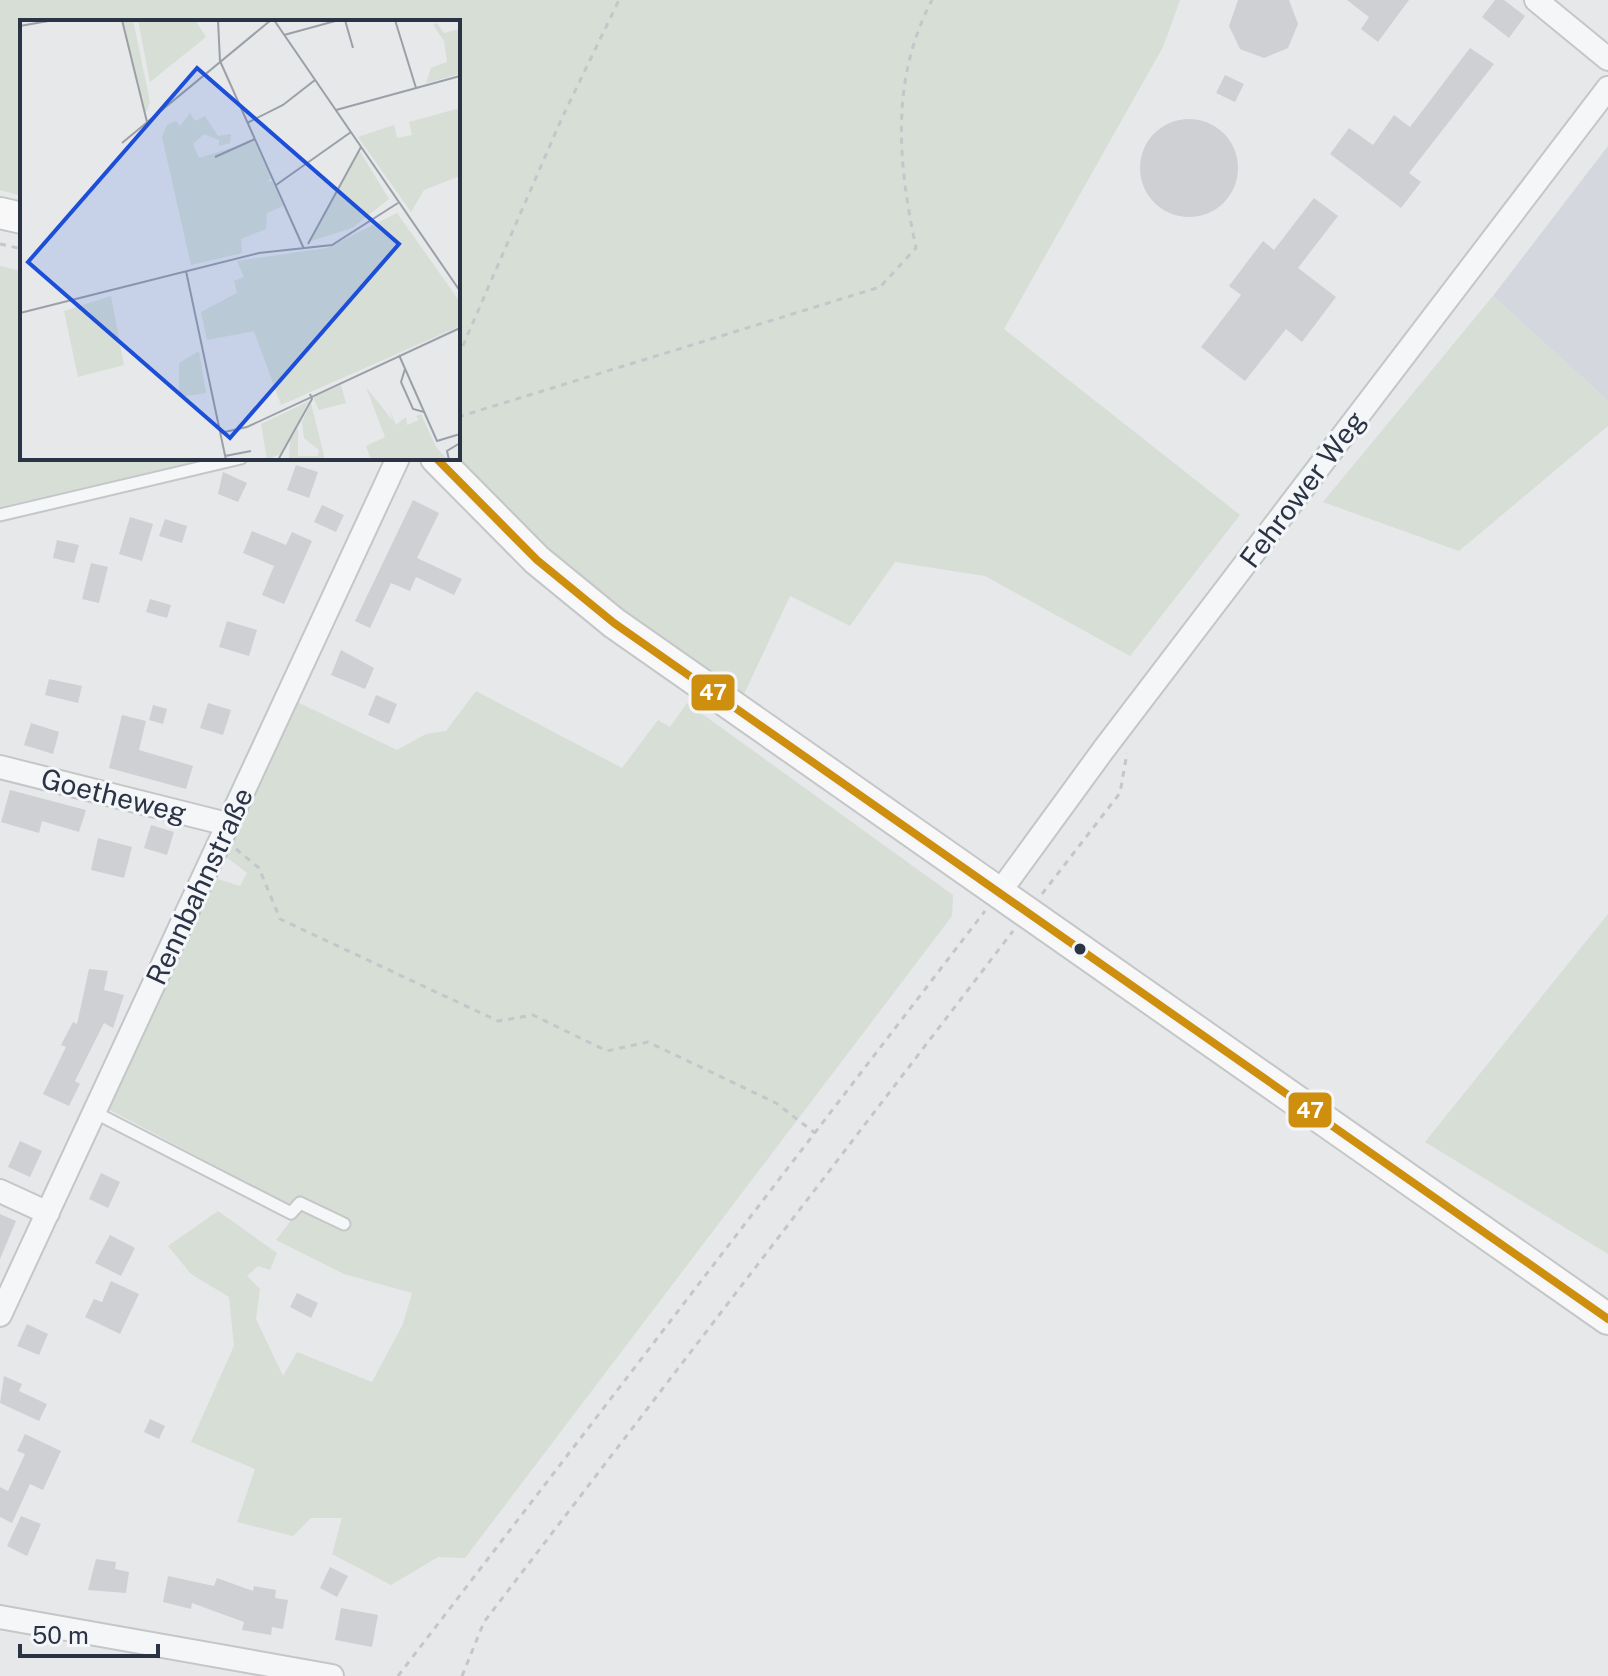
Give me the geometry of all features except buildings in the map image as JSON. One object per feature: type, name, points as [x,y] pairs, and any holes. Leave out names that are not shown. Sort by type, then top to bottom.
[{"type":"street","points":[[1536,0],[1608,59]]},
{"type":"street","name":"Fehrower Weg","points":[[999,893],[1123,724],[1608,88]]},
{"type":"street","points":[[0,213],[20,218]]},
{"type":"street","name":"Rennbahnstraße","points":[[0,1315],[397,460]]},
{"type":"street","points":[[438,460],[537,560],[614,623],[1608,1319]]},
{"type":"street","name":"Goetheweg","points":[[0,767],[224,830]]},
{"type":"street","points":[[0,1191],[48,1213]]},
{"type":"street","points":[[0,1617],[332,1676]]},
{"type":"lane","points":[[0,515],[233,460]]},
{"type":"lane","points":[[94,1112],[291,1213],[300,1203],[344,1224]]},
{"type":"path","points":[[460,352],[561,120],[619,0]]},
{"type":"path","points":[[460,416],[880,287],[916,248],[907,207],[900,124],[915,33],[932,0]]},
{"type":"path","points":[[0,244],[20,249]]},
{"type":"path","points":[[224,830],[259,868],[280,919],[498,1021],[533,1015],[607,1051],[648,1042],[776,1103],[815,1133]]},
{"type":"path","points":[[398,1676],[999,893]]},
{"type":"shaded area","points":[[0,0],[1180,0],[1163,47],[1004,329],[1240,515],[1130,656],[985,576],[895,562],[850,626],[790,596],[744,694],[607,606],[510,520],[453,460],[460,460],[460,20],[20,20],[20,195],[0,190]]},
{"type":"shaded area","points":[[1608,146],[1608,401],[1493,296]]},
{"type":"shaded area","points":[[0,266],[20,271],[20,460],[200,460],[0,507]]},
{"type":"shaded area","points":[[1493,296],[1608,401],[1608,426],[1459,551],[1323,502]]},
{"type":"shaded area","points":[[476,691],[622,768],[658,720],[670,727],[687,703],[953,895],[952,916],[465,1558],[438,1557],[391,1585],[332,1554],[342,1518],[311,1518],[293,1536],[237,1522],[255,1469],[191,1442],[234,1346],[229,1297],[191,1274],[168,1246],[218,1211],[277,1253],[270,1270],[258,1266],[247,1276],[260,1289],[256,1319],[283,1376],[297,1352],[372,1382],[403,1324],[412,1293],[344,1274],[276,1240],[299,1210],[108,1109],[214,878],[240,886],[247,873],[224,855],[295,701],[397,750],[426,734],[446,731]]},
{"type":"shaded area","points":[[1608,914],[1608,1254],[1425,1142]]},
{"type":"transit line","name":"47","points":[[438,460],[537,560],[614,623],[1608,1319]]}]
